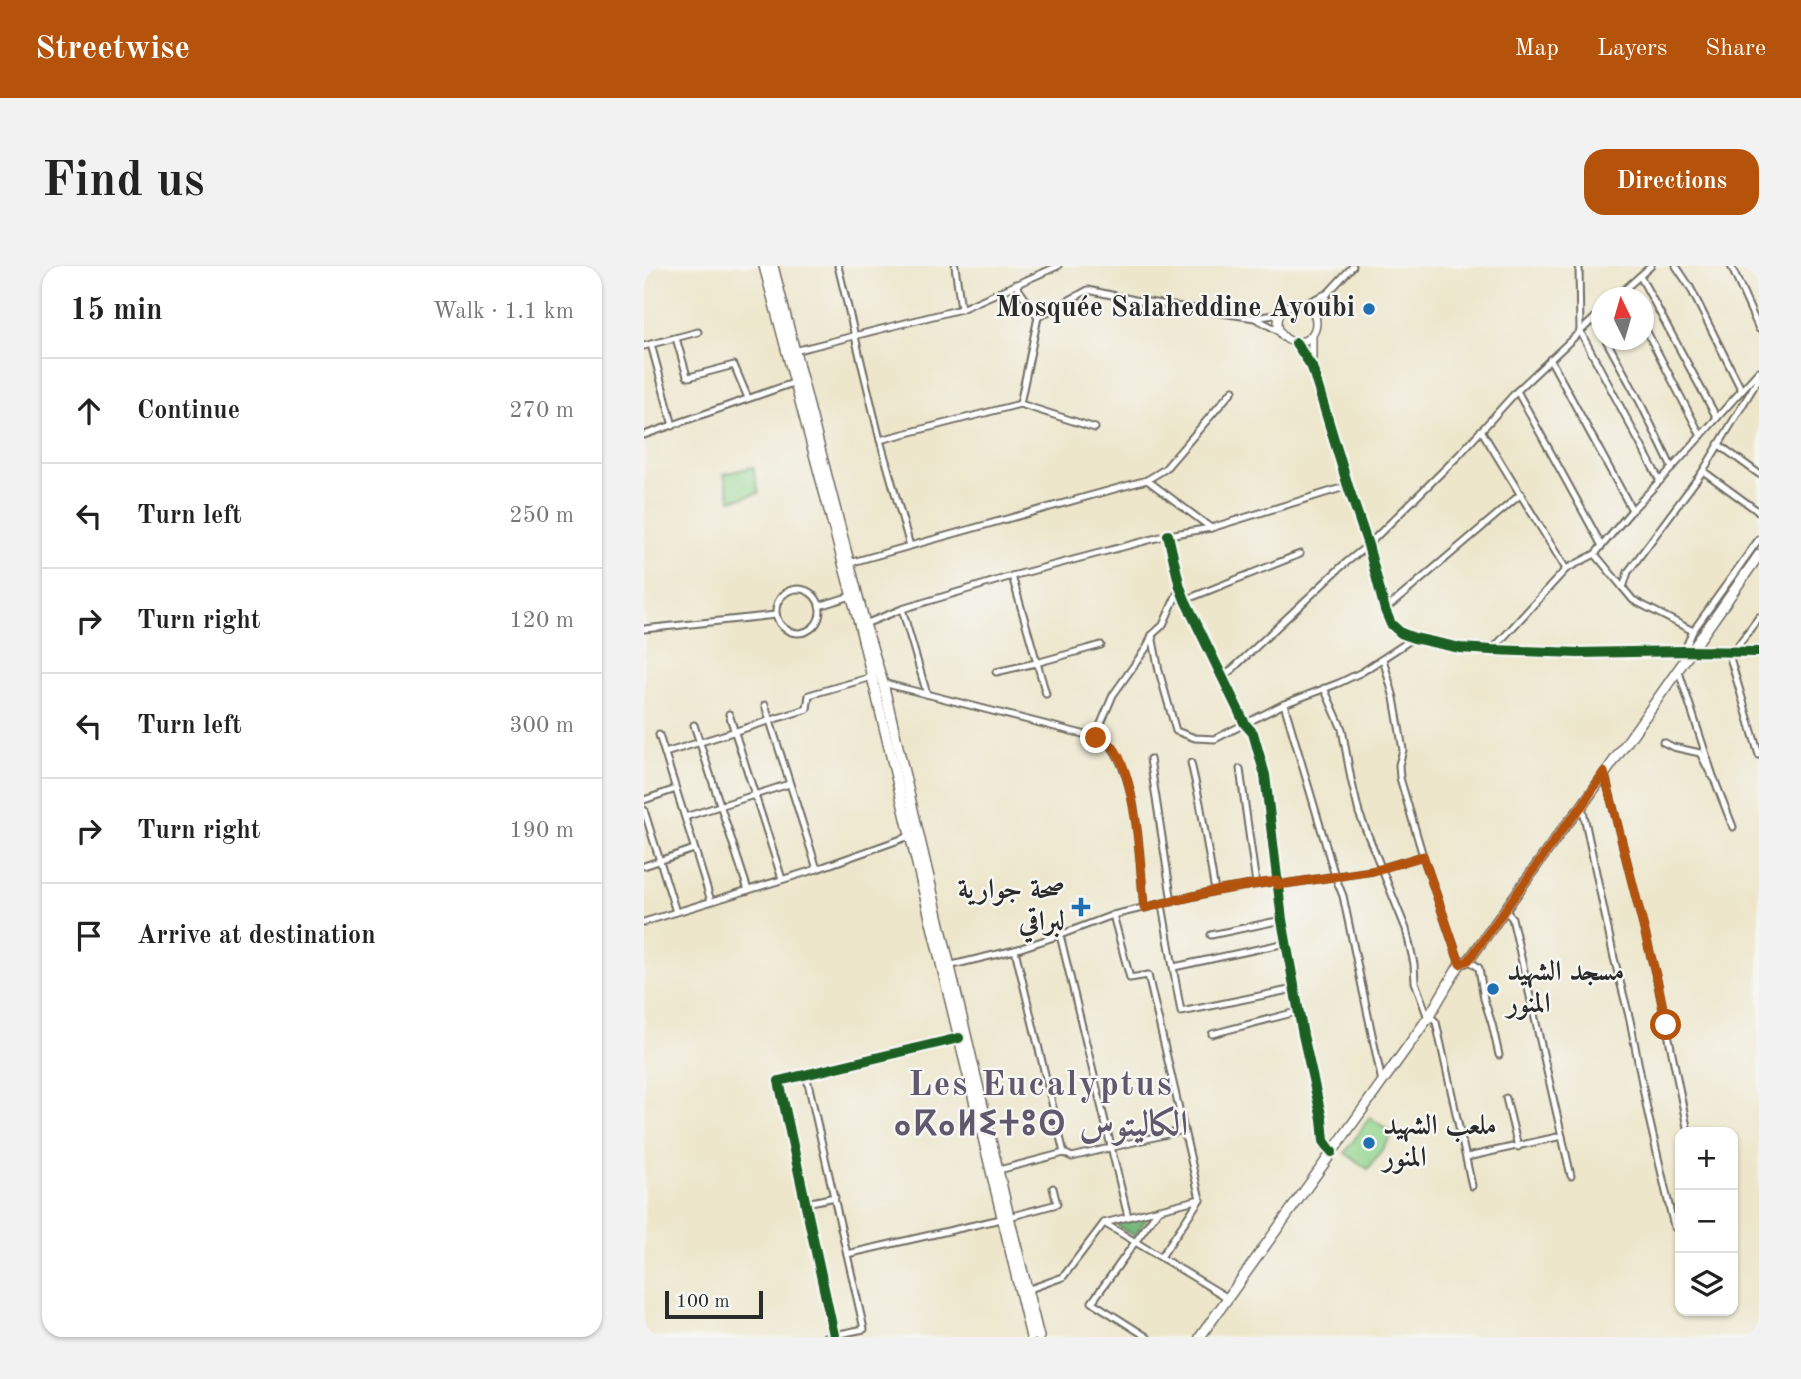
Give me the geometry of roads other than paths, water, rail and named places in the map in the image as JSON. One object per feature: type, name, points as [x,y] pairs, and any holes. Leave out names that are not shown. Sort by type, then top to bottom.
[{"type":"main road","points":[[764,266],[849,563],[872,677],[910,836],[999,1170],[1005,1218],[1039,1337]]},
{"type":"main road","points":[[772,266],[851,596],[883,683],[958,1038],[1005,1218],[1031,1337]]},
{"type":"main road","points":[[1200,1337],[1429,1017],[1465,962],[1582,806],[1688,651],[1759,555]]},
{"type":"street","points":[[838,266],[880,440],[910,546]]},
{"type":"street","points":[[955,266],[961,309]]},
{"type":"street","points":[[794,351],[961,309],[1058,266]]},
{"type":"street","points":[[1353,266],[1328,293],[1316,317],[1312,336],[1312,367],[1391,624],[1414,638],[1460,648],[1578,653],[1759,652]]},
{"type":"street","points":[[1580,266],[1580,331],[1660,481]]},
{"type":"street","points":[[1626,287],[1651,266]]},
{"type":"street","points":[[1676,266],[1690,287],[1742,391]]},
{"type":"street","points":[[1731,266],[1759,330]]},
{"type":"street","points":[[1640,276],[1717,418]]},
{"type":"street","points":[[1014,284],[1038,317],[1020,404]]},
{"type":"street","points":[[1038,317],[1088,290],[1255,318],[1280,314],[1291,305],[1301,304],[1328,293]]},
{"type":"street","points":[[1301,304],[1310,309],[1316,317]]},
{"type":"street","points":[[1279,331],[1280,314]]},
{"type":"street","points":[[1255,318],[1296,343],[1312,336]]},
{"type":"street","points":[[1223,678],[1368,545],[1459,455],[1517,391],[1591,321]]},
{"type":"street","points":[[673,426],[648,345],[698,332]]},
{"type":"street","points":[[676,338],[687,376],[734,365],[748,398]]},
{"type":"street","points":[[1296,343],[1312,367]]},
{"type":"street","points":[[1654,348],[1701,436]]},
{"type":"street","points":[[1611,350],[1672,468]]},
{"type":"street","points":[[1550,359],[1632,510]]},
{"type":"street","points":[[1492,650],[1566,569],[1595,554],[1759,371]]},
{"type":"street","points":[[1623,588],[1628,572],[1703,471],[1759,378]]},
{"type":"street","points":[[644,435],[798,382]]},
{"type":"street","points":[[849,563],[1147,480],[1165,469],[1233,390]]},
{"type":"street","points":[[1517,391],[1602,546]]},
{"type":"street","points":[[880,440],[1020,404],[1095,428]]},
{"type":"street","points":[[1481,430],[1566,569]]},
{"type":"street","points":[[1718,444],[1759,474]]},
{"type":"street","points":[[1703,471],[1759,512]]},
{"type":"street","points":[[1147,480],[1211,528]]},
{"type":"street","points":[[862,623],[1012,576],[1168,535],[1211,528],[1348,486]]},
{"type":"street","points":[[1385,610],[1521,494]]},
{"type":"street","points":[[1168,535],[1185,600],[1245,724],[1253,733],[1265,775],[1282,920],[1294,989],[1322,1119],[1324,1141],[1332,1152]]},
{"type":"street","points":[[1688,651],[1693,631],[1759,539]]},
{"type":"street","points":[[1185,600],[1300,554]]},
{"type":"street","points":[[1595,554],[1633,600],[1693,631]]},
{"type":"street","points":[[1012,576],[1046,694]]},
{"type":"street","points":[[1096,738],[1113,695],[1147,647],[1152,635],[1163,625],[1180,587]]},
{"type":"street","points":[[795,589],[810,593],[819,606],[817,621],[806,631],[798,633],[784,628],[776,615],[777,602],[795,589]]},
{"type":"street","points":[[819,606],[851,596]]},
{"type":"street","points":[[902,609],[927,694]]},
{"type":"street","points":[[644,629],[776,615]]},
{"type":"street","points":[[1731,652],[1759,617]]},
{"type":"street","points":[[1152,635],[1159,671],[1177,731],[1195,738],[1215,739],[1284,704],[1339,683],[1414,638]]},
{"type":"street","points":[[996,672],[1101,645]]},
{"type":"street","points":[[1731,652],[1759,755]]},
{"type":"street","points":[[1383,659],[1394,698],[1403,750],[1399,765],[1400,778],[1423,856],[1465,962],[1479,968],[1499,1055]]},
{"type":"street","points":[[1678,669],[1713,776],[1733,827]]},
{"type":"street","points":[[665,753],[807,709],[809,695],[872,677]]},
{"type":"street","points":[[883,683],[1106,740],[1116,751],[1134,802],[1144,908]]},
{"type":"street","points":[[1324,688],[1342,729],[1359,813],[1406,929],[1415,982],[1429,1017],[1436,1022],[1472,1186]]},
{"type":"street","points":[[1284,704],[1350,922],[1382,1083]]},
{"type":"street","points":[[765,705],[817,869]]},
{"type":"street","points":[[729,714],[782,879]]},
{"type":"street","points":[[694,724],[748,890]]},
{"type":"street","points":[[659,735],[711,901]]},
{"type":"street","points":[[1664,742],[1683,750],[1697,752],[1713,776]]},
{"type":"street","points":[[1150,759],[1172,902]]},
{"type":"street","points":[[1191,763],[1215,891]]},
{"type":"street","points":[[1240,769],[1256,884]]},
{"type":"street","points":[[1604,772],[1658,984],[1687,1127]]},
{"type":"street","points":[[685,817],[789,783]]},
{"type":"street","points":[[644,800],[676,789]]},
{"type":"street","points":[[1582,806],[1674,1227]]},
{"type":"street","points":[[644,810],[677,912]]},
{"type":"street","points":[[644,920],[817,869],[910,836]]},
{"type":"street","points":[[644,866],[694,849]]},
{"type":"street","points":[[945,967],[1015,950],[1113,915],[1215,891],[1373,871],[1423,856]]},
{"type":"street","points":[[1162,905],[1181,1012],[1294,989]]},
{"type":"street","points":[[1505,909],[1512,918],[1571,1176]]},
{"type":"street","points":[[1113,915],[1130,978],[1148,975],[1199,1199],[1161,1257]]},
{"type":"street","points":[[1211,935],[1282,920]]},
{"type":"street","points":[[1060,935],[1128,1217]]},
{"type":"street","points":[[1174,967],[1286,943]]},
{"type":"street","points":[[1015,950],[1065,1153]]},
{"type":"street","points":[[1212,1034],[1300,1011]]},
{"type":"street","points":[[834,1335],[779,1081],[958,1038]]},
{"type":"street","points":[[806,1074],[864,1329],[825,1337]]},
{"type":"street","points":[[1506,1098],[1518,1147]]},
{"type":"street","points":[[999,1170],[1065,1153],[1072,1157],[1184,1130]]},
{"type":"street","points":[[1467,1157],[1562,1136]]},
{"type":"street","points":[[847,1254],[1056,1204],[1053,1188]]},
{"type":"street","points":[[806,1203],[835,1197]]},
{"type":"street","points":[[1027,1290],[1063,1277],[1104,1223],[1199,1199]]},
{"type":"street","points":[[1147,1337],[1092,1303],[1159,1209]]},
{"type":"street","points":[[1104,1223],[1228,1298]]},
{"type":"place","name":"Mosquée Salaheddine Ayoubi","points":[[1369,309]]},
{"type":"place","name":"صحة جوارية لبراقي","points":[[1081,907]]},
{"type":"place","name":"مسجد الشهيد المنور","points":[[1493,989]]},
{"type":"place","name":"ملعب الشهيد المنور","points":[[1369,1143]]},
{"type":"district","name":"Les Eucalyptus ⴰⴽⴰⵍⵉⵜⵓⵙ الكاليتوس","points":[[1041,1105]]}]
